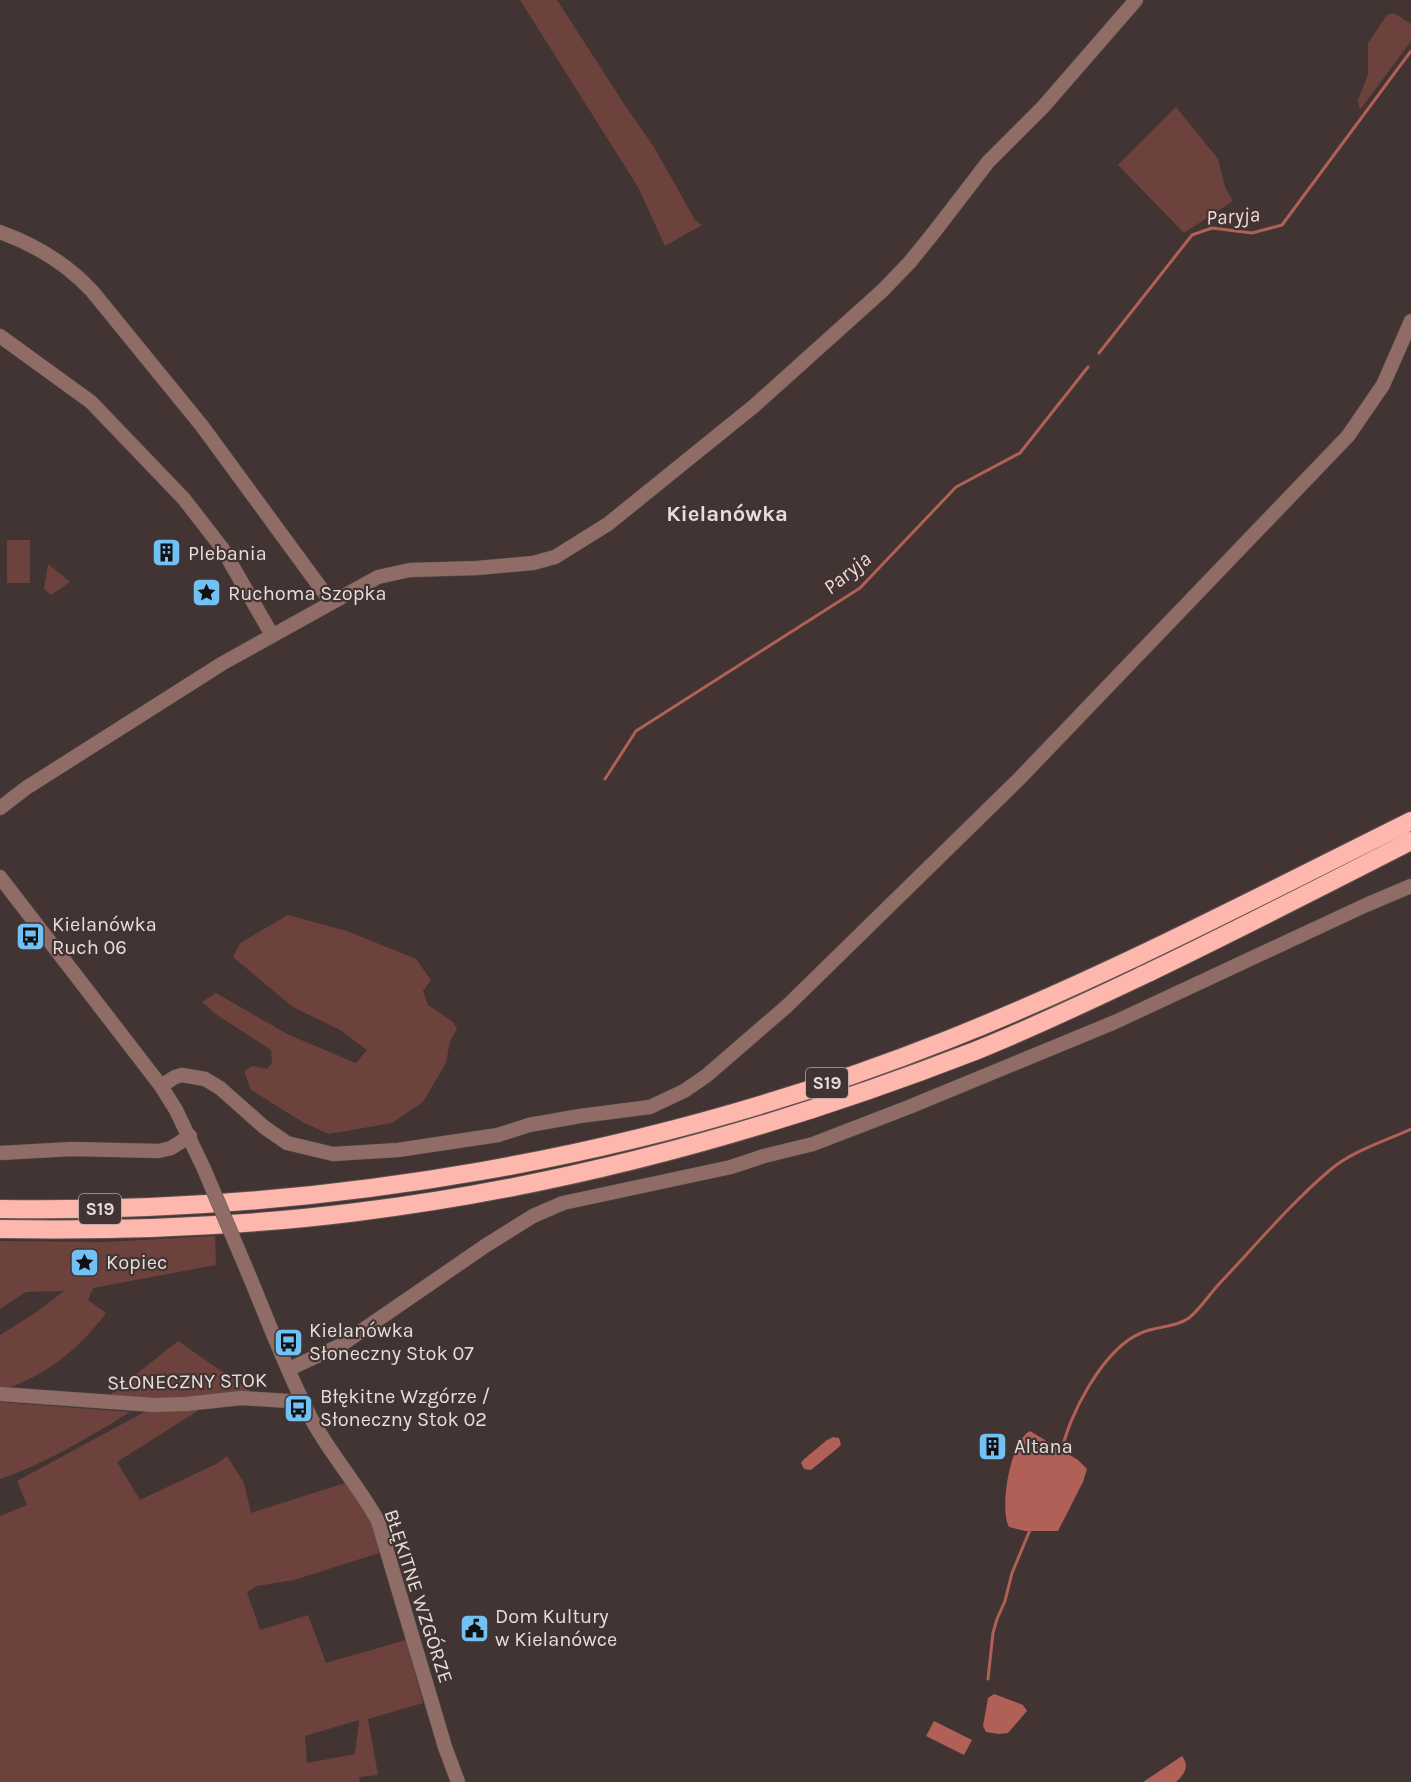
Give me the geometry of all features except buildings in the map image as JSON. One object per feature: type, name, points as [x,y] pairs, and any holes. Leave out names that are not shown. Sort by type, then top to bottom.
[{"type":"highway","name":"S19","points":[[0,1209],[153,1207],[331,1194],[551,1158],[671,1131],[857,1073],[1037,1003],[1131,960],[1411,821]]},
{"type":"highway","name":"S19","points":[[0,1229],[144,1228],[264,1221],[358,1212],[512,1186],[592,1170],[684,1147],[847,1098],[1050,1019],[1246,926],[1411,840]]},
{"type":"street","points":[[0,808],[14,796],[223,663],[378,577],[411,570],[512,566],[544,561],[608,524],[746,413],[882,291],[928,240],[988,162],[1043,107],[1136,0]]},
{"type":"street","points":[[0,232],[26,241],[77,274],[195,418],[331,603]]},
{"type":"street","points":[[161,1086],[182,1075],[205,1079],[220,1088],[264,1127],[287,1143],[333,1154],[398,1150],[498,1135],[539,1123],[650,1107],[684,1091],[706,1076],[787,1006],[1019,779],[1348,436],[1383,385],[1411,321]]},
{"type":"street","points":[[0,336],[91,402],[184,499],[222,548],[272,634]]},
{"type":"street","points":[[0,798],[14,796]]},
{"type":"street","name":"BŁĘKITNE WZGÓRZE","points":[[0,877],[161,1086],[190,1136],[303,1402],[324,1440],[364,1495],[378,1521],[458,1782]]},
{"type":"street","points":[[289,1368],[341,1345],[485,1246],[533,1216],[562,1203],[731,1167],[813,1144],[1106,1026],[1411,886]]},
{"type":"street","points":[[0,1153],[72,1149],[159,1151],[171,1148],[190,1136]]},
{"type":"street","name":"SŁONECZNY STOK","points":[[0,1394],[154,1405],[241,1398],[303,1402]]},
{"type":"shaded area","points":[[520,0],[557,0],[654,147],[695,220],[702,225],[665,246],[638,187]]},
{"type":"shaded area","points":[[1394,13],[1411,24],[1411,41],[1360,110],[1358,100],[1368,75],[1368,43],[1387,15]]},
{"type":"shaded area","points":[[1176,107],[1218,159],[1225,187],[1233,201],[1184,233],[1118,165]]},
{"type":"shaded area","points":[[7,540],[30,540],[30,583],[7,583]]},
{"type":"shaded area","points":[[48,564],[70,582],[51,595],[44,589]]},
{"type":"shaded area","points":[[288,915],[347,931],[416,959],[431,980],[423,991],[428,1005],[453,1022],[457,1029],[450,1041],[446,1063],[423,1102],[392,1123],[329,1134],[304,1123],[251,1090],[244,1071],[252,1066],[267,1069],[272,1063],[271,1050],[217,1015],[202,1002],[216,993],[289,1035],[356,1063],[367,1050],[340,1030],[293,1007],[233,957],[240,943]]},
{"type":"shaded area","points":[[215,1236],[216,1265],[93,1288],[88,1300],[106,1313],[95,1327],[72,1351],[46,1370],[0,1391],[0,1335],[64,1291],[26,1292],[0,1309],[0,1241],[106,1242]]},
{"type":"shaded area","points":[[178,1341],[253,1393],[197,1398],[105,1399]]},
{"type":"shaded area","points":[[0,1402],[130,1412],[50,1458],[0,1479]]},
{"type":"shaded area","points":[[202,1408],[117,1462],[140,1500],[218,1463],[227,1456],[244,1483],[251,1513],[345,1483],[362,1507],[372,1525],[379,1553],[294,1580],[257,1586],[247,1592],[260,1630],[308,1615],[326,1663],[406,1640],[423,1703],[368,1719],[378,1775],[359,1777],[360,1782],[0,1782],[0,1516],[27,1505],[17,1481],[148,1410]],"holes":[[[359,1720],[355,1754],[307,1763],[305,1736]]]},
{"type":"shaded area","points":[[1030,1431],[1078,1460],[1087,1469],[1083,1482],[1058,1531],[1025,1531],[1009,1527],[1006,1518],[1006,1491],[1012,1461],[1023,1437]]},
{"type":"shaded area","points":[[833,1437],[839,1438],[841,1444],[839,1447],[811,1470],[804,1469],[801,1463],[803,1460]]},
{"type":"shaded area","points":[[994,1694],[1023,1705],[1027,1711],[1008,1733],[986,1732],[983,1726],[988,1698]]},
{"type":"shaded area","points":[[934,1721],[972,1740],[964,1755],[926,1736]]},
{"type":"shaded area","points":[[1182,1756],[1186,1763],[1185,1770],[1176,1782],[1143,1782]]},
{"type":"waterway","name":"Paryja","points":[[1099,353],[1192,235],[1212,228],[1252,233],[1282,225],[1411,51]]},
{"type":"waterway","name":"Paryja","points":[[605,779],[636,731],[860,588],[956,487],[1020,453],[1088,367]]},
{"type":"waterway","points":[[1061,1454],[1079,1403],[1089,1385],[1113,1353],[1141,1333],[1178,1324],[1189,1318],[1287,1211],[1330,1170],[1358,1152],[1411,1129]]},
{"type":"waterway","points":[[988,1679],[993,1633],[1012,1573],[1030,1530]]},
{"type":"place","name":"Plebania","points":[[167,553]]},
{"type":"place","name":"Ruchoma Szopka","points":[[207,593]]},
{"type":"place","name":"Kielanówka Ruch 06","points":[[31,936]]},
{"type":"place","name":"Kopiec","points":[[85,1262]]},
{"type":"place","name":"Kielanówka Słoneczny Stok 07","points":[[288,1342]]},
{"type":"place","name":"Błękitne Wzgórze / Słoneczny Stok 02","points":[[299,1408]]},
{"type":"place","name":"Altana","points":[[993,1446]]},
{"type":"place","name":"Dom Kultury w Kielanówce","points":[[474,1628]]},
{"type":"district","name":"Kielanówka","points":[[727,513]]}]
